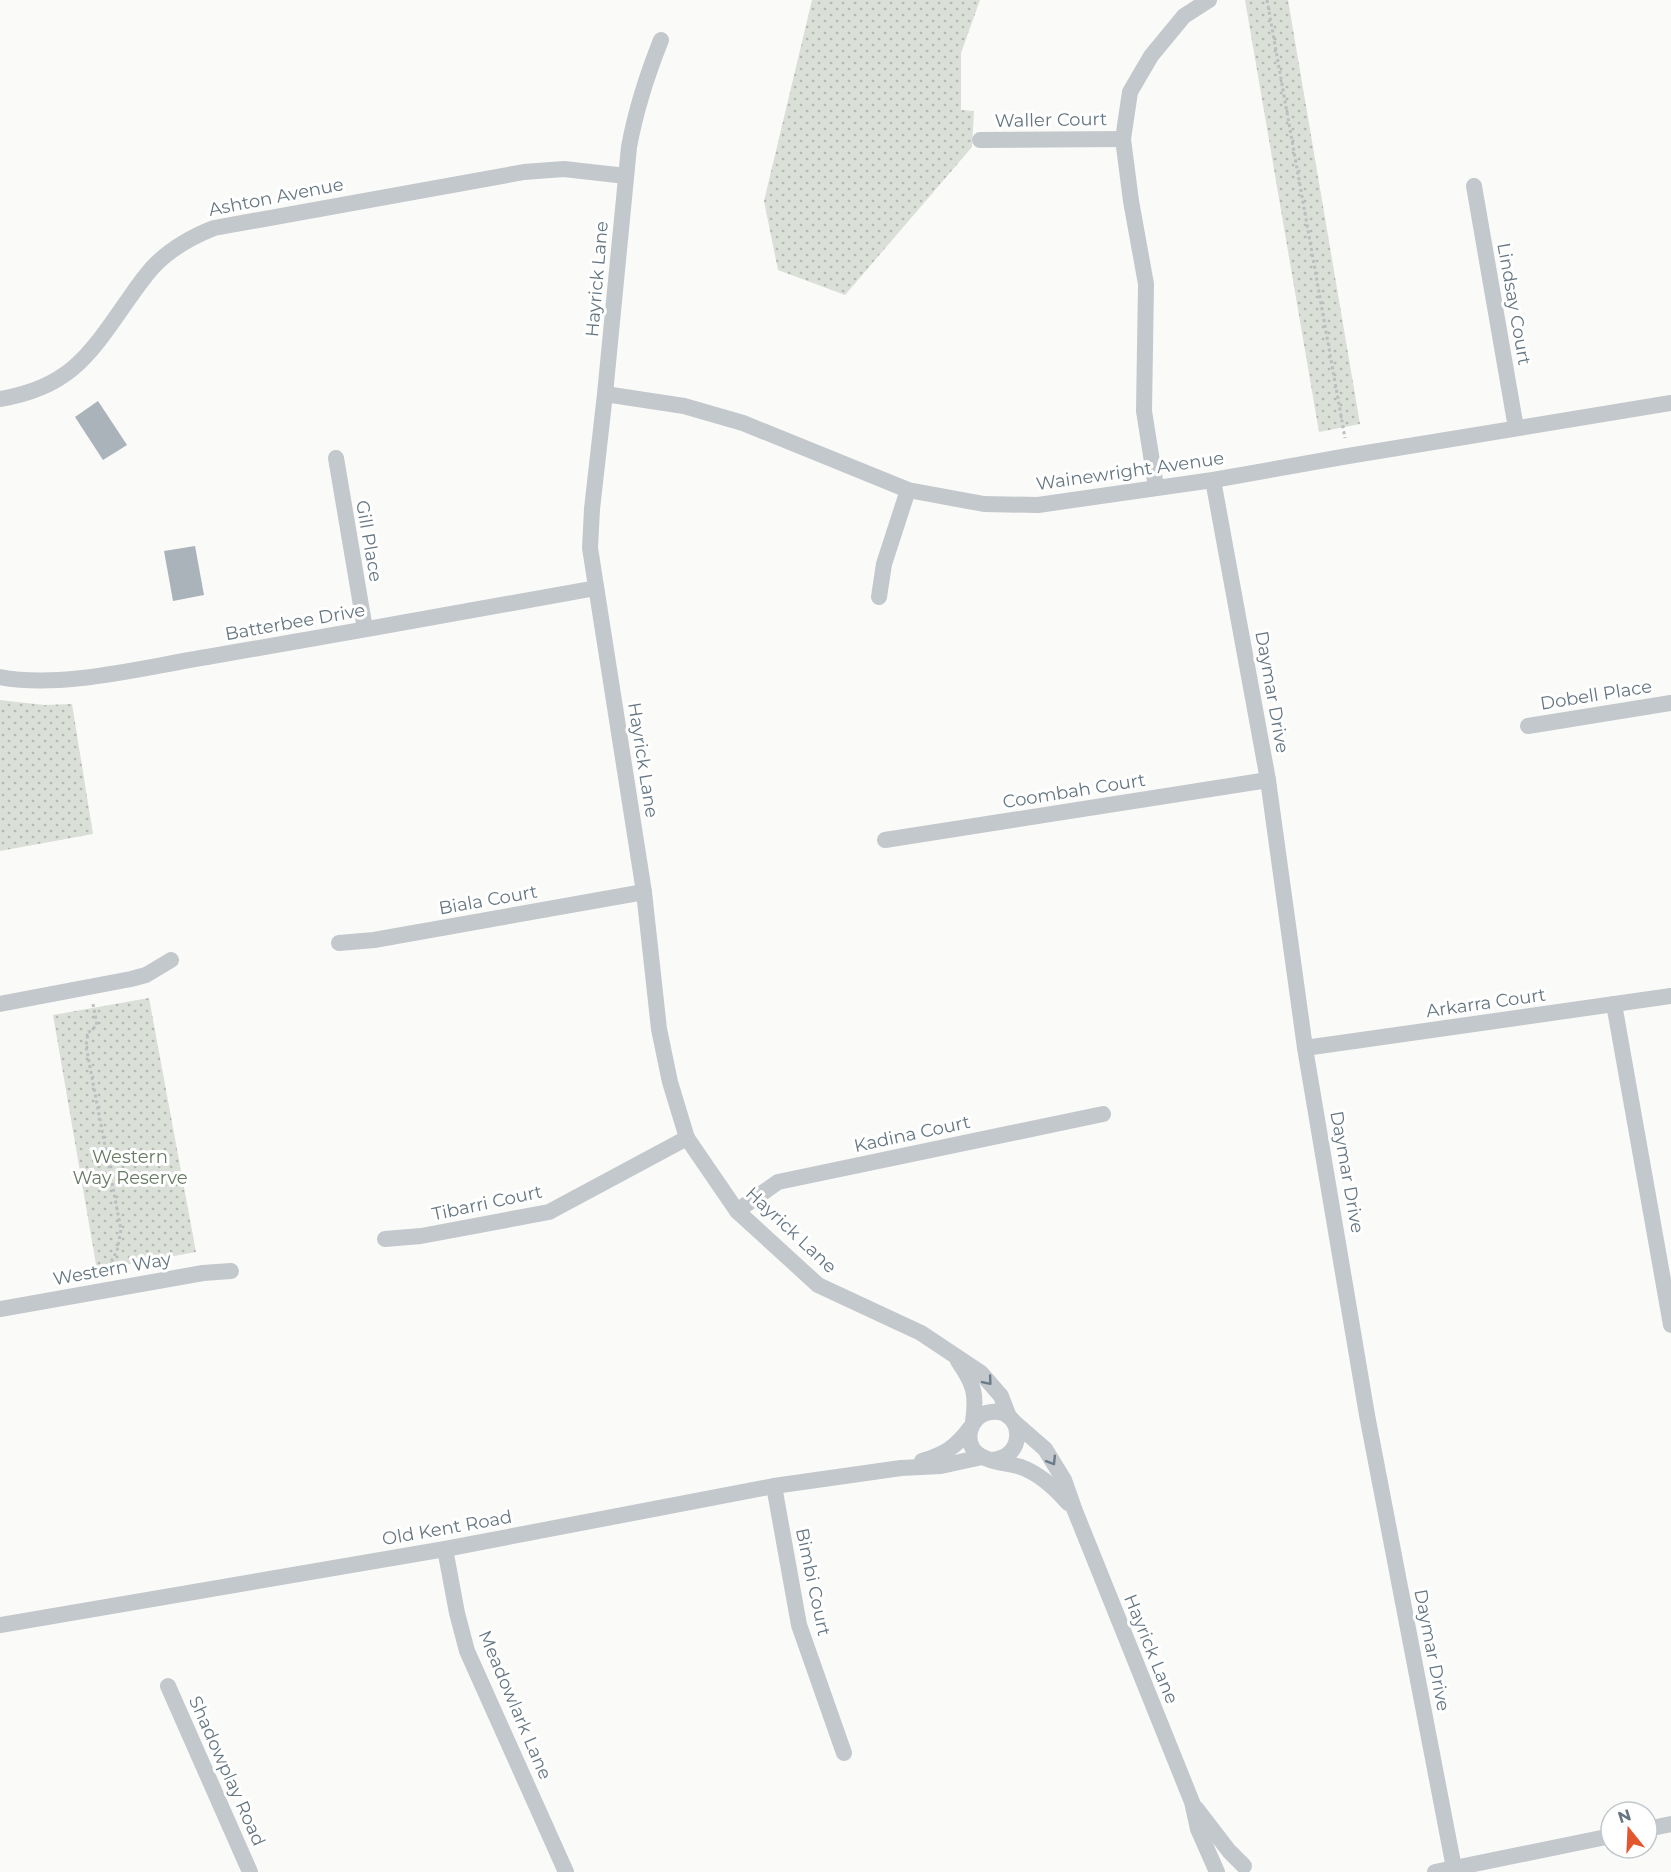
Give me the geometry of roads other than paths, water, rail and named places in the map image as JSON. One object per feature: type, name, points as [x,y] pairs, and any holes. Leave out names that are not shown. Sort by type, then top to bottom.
[{"type":"street","points":[[1156,487],[1144,411],[1146,284],[1131,201],[1123,139],[1130,92],[1151,56],[1184,16],[1209,0]]},
{"type":"street","name":"Hayrick Lane","points":[[661,40],[644,82],[635,114],[626,176],[590,548],[644,892],[659,1029],[670,1082],[687,1138],[737,1211],[818,1285],[921,1334],[981,1373],[1001,1396],[1011,1419],[1045,1449],[1064,1480],[1192,1802],[1198,1830],[1217,1872]]},
{"type":"street","name":"Waller Court","points":[[980,140],[1123,139]]},
{"type":"street","name":"Ashton Avenue","points":[[0,399],[31,392],[70,372],[96,346],[153,267],[185,241],[214,228],[524,172],[564,169],[626,176]]},
{"type":"street","name":"Lindsay Court","points":[[1474,186],[1516,428]]},
{"type":"street","name":"Wainewright Avenue","points":[[605,394],[684,406],[743,423],[908,490],[984,504],[1038,505],[1213,480],[1671,403]]},
{"type":"street","name":"Gill Place","points":[[336,458],[364,629]]},
{"type":"street","name":"Daymar Drive","points":[[1213,480],[1268,780],[1305,1048],[1367,1415],[1454,1868]]},
{"type":"street","points":[[879,597],[885,564],[908,490]]},
{"type":"street","name":"Batterbee Drive","points":[[0,677],[42,681],[83,677],[596,588]]},
{"type":"street","name":"Dobell Place","points":[[1528,726],[1671,703]]},
{"type":"street","name":"Coombah Court","points":[[885,840],[1268,780]]},
{"type":"street","name":"Biala Court","points":[[339,943],[374,940],[644,892]]},
{"type":"street","points":[[0,1004],[146,975],[171,960]]},
{"type":"street","name":"Arkarra Court","points":[[1305,1048],[1671,996]]},
{"type":"street","points":[[1614,1004],[1671,1325]]},
{"type":"street","name":"Kadina Court","points":[[737,1211],[778,1182],[1102,1114]]},
{"type":"street","name":"Tibarri Court","points":[[385,1239],[421,1236],[549,1212],[687,1138]]},
{"type":"street","name":"Western Way","points":[[0,1309],[203,1273],[231,1271]]},
{"type":"street","name":"Hayrick Lane","points":[[954,1356],[969,1377],[976,1400],[972,1425]]},
{"type":"street","points":[[994,1411],[1011,1419],[1018,1437],[1012,1452],[998,1460],[986,1458],[971,1444],[972,1425],[979,1416],[994,1411]]},
{"type":"street","name":"Old Kent Road","points":[[901,1468],[939,1455],[959,1444],[972,1425]]},
{"type":"street","name":"Hayrick Lane","points":[[986,1458],[1023,1468],[1053,1485],[1074,1510]]},
{"type":"street","name":"Old Kent Road","points":[[0,1625],[445,1549],[774,1486],[901,1468],[941,1466],[986,1458]]},
{"type":"street","name":"Bimbi Court","points":[[774,1486],[799,1625],[844,1753]]},
{"type":"street","name":"Meadowlark Lane","points":[[445,1549],[467,1651],[566,1872]]},
{"type":"street","name":"Shadowplay Road","points":[[168,1686],[250,1872]]},
{"type":"street","name":"Hayrick Lane","points":[[1192,1802],[1229,1851],[1251,1870]]},
{"type":"street","points":[[1435,1872],[1599,1838]]},
{"type":"street","points":[[1224,1872],[1229,1868],[1251,1870]]},
{"type":"park label","name":"Western Way Reserve","points":[[130,1167]]}]
